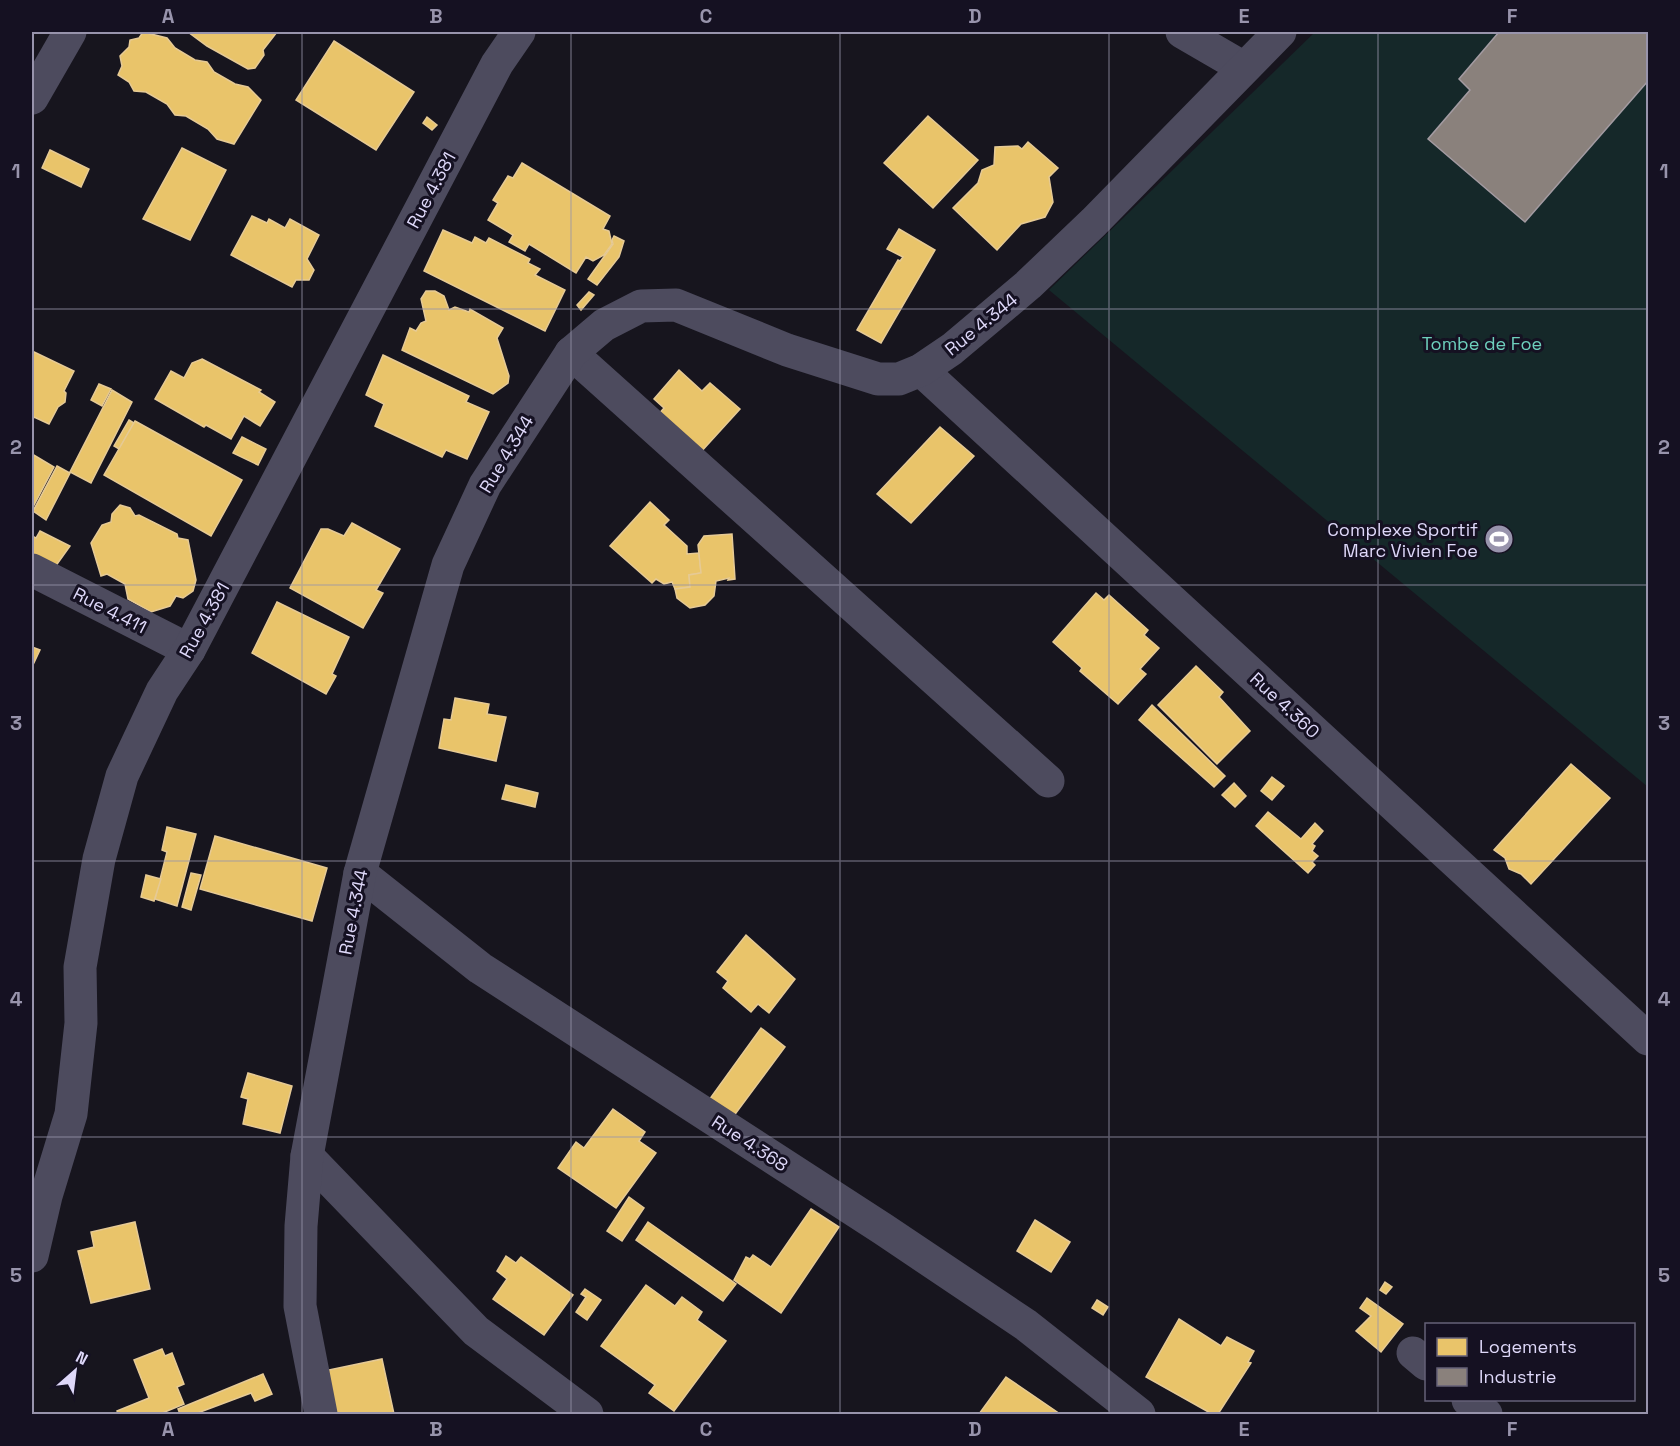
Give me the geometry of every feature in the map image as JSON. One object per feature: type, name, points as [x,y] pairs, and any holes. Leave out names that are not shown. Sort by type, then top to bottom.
[{"type":"street","points":[[32,98],[70,32]]},
{"type":"street","name":"Rue 4.381","points":[[32,1256],[46,1196],[71,1114],[81,1023],[80,967],[99,860],[122,776],[162,690],[189,650],[497,64],[519,32]]},
{"type":"street","points":[[1182,32],[1244,68]]},
{"type":"street","name":"Rue 4.344","points":[[321,1414],[300,1306],[301,1226],[307,1156],[360,873],[448,565],[485,484],[571,353],[604,325],[641,306],[676,304],[787,350],[878,379],[899,379],[921,370],[952,349],[1028,285],[1094,222],[1280,32]]},
{"type":"street","points":[[571,353],[1047,781]]},
{"type":"street","name":"Rue 4.360","points":[[921,370],[1648,1039]]},
{"type":"street","name":"Rue 4.411","points":[[32,570],[189,650]]},
{"type":"street","name":"Rue 4.368","points":[[360,873],[480,968],[872,1222],[988,1300],[1026,1326],[1139,1414]]},
{"type":"street","points":[[307,1156],[476,1331],[587,1414]]},
{"type":"street","points":[[1469,1401],[1486,1414]]},
{"type":"green space","name":"Complexe Sportif Marc Vivien Foe","points":[[1315,32],[1648,32],[1648,787],[1049,290]]},
{"type":"building: Logements","points":[[143,32],[167,38],[175,48],[195,60],[207,62],[214,72],[235,84],[248,87],[261,100],[234,144],[217,139],[208,129],[186,116],[175,115],[167,104],[146,92],[134,91],[129,82],[118,75],[122,66],[120,56],[129,47],[130,40],[139,38]]},
{"type":"building: Logements","points":[[188,32],[277,32],[263,50],[264,55],[255,68],[248,69],[207,46]]},
{"type":"building: Logements","points":[[334,41],[414,92],[376,150],[296,100]]},
{"type":"building: Logements","points":[[928,116],[978,160],[933,208],[884,163]]},
{"type":"building: Logements","points":[[427,117],[437,125],[432,130],[423,123]]},
{"type":"building: Logements","points":[[1028,142],[1058,168],[1049,177],[1053,202],[1045,217],[1021,224],[997,250],[953,208],[978,183],[982,170],[994,165],[995,147],[1018,146],[1022,149]]},
{"type":"building: Logements","points":[[182,148],[226,170],[190,240],[143,219]]},
{"type":"building: Logements","points":[[50,150],[89,169],[81,187],[42,168]]},
{"type":"building: Logements","points":[[522,163],[610,216],[603,229],[609,231],[612,244],[604,255],[593,261],[586,257],[576,273],[529,244],[525,251],[509,242],[513,235],[488,220],[498,203],[493,200],[508,176],[513,178]]},
{"type":"building: Logements","points":[[252,216],[267,223],[269,219],[285,228],[290,219],[319,235],[307,259],[314,270],[309,280],[296,280],[292,287],[231,255]]},
{"type":"building: Logements","points":[[899,229],[935,250],[881,343],[857,330],[898,260],[900,261],[903,257],[887,249]]},
{"type":"building: Logements","points":[[443,230],[472,243],[475,237],[486,243],[489,238],[530,259],[528,263],[540,269],[535,275],[565,290],[545,331],[424,271]]},
{"type":"building: Logements","points":[[614,236],[624,241],[619,257],[597,285],[588,279],[613,244]]},
{"type":"building: Logements","points":[[426,291],[435,291],[444,296],[449,310],[455,307],[469,312],[470,309],[503,328],[497,338],[509,376],[508,383],[493,394],[402,350],[410,328],[416,331],[421,323],[426,321],[421,299]]},
{"type":"building: Logements","points":[[589,292],[594,295],[581,310],[577,305]]},
{"type":"building: Logements","points":[[32,351],[74,371],[64,391],[66,393],[65,402],[58,407],[49,424],[34,417],[32,421]]},
{"type":"building: Logements","points":[[383,355],[469,396],[466,402],[489,412],[467,459],[446,450],[442,457],[375,426],[384,404],[366,395]]},
{"type":"building: Logements","points":[[202,359],[261,390],[259,392],[275,402],[260,426],[244,416],[231,439],[206,425],[204,427],[155,399],[171,371],[184,378],[192,363]]},
{"type":"building: Logements","points":[[679,370],[702,391],[710,383],[740,409],[700,453],[658,415],[664,408],[654,399]]},
{"type":"building: Logements","points":[[99,384],[111,389],[102,406],[91,400]]},
{"type":"building: Logements","points":[[112,390],[132,402],[91,483],[70,472]]},
{"type":"building: Logements","points":[[129,420],[134,423],[119,449],[114,446]]},
{"type":"building: Logements","points":[[135,421],[242,480],[211,536],[104,475]]},
{"type":"building: Logements","points":[[940,427],[974,456],[911,523],[877,494]]},
{"type":"building: Logements","points":[[242,437],[266,449],[258,465],[233,453]]},
{"type":"building: Logements","points":[[32,454],[54,467],[32,509]]},
{"type":"building: Logements","points":[[57,466],[70,473],[46,520],[33,511]]},
{"type":"building: Logements","points":[[650,502],[669,520],[664,525],[687,546],[687,554],[699,553],[701,573],[689,575],[690,587],[675,589],[672,582],[664,584],[656,579],[652,583],[610,546]]},
{"type":"building: Logements","points":[[120,505],[130,508],[135,516],[139,515],[177,534],[178,538],[188,540],[196,580],[193,591],[183,598],[176,596],[170,606],[151,612],[128,599],[125,584],[107,574],[101,576],[91,543],[102,525],[111,522],[112,514]]},
{"type":"building: Logements","points":[[352,523],[400,549],[376,590],[383,593],[363,628],[290,588],[321,529],[328,529],[344,536]]},
{"type":"building: Logements","points":[[40,531],[70,546],[55,567],[32,553],[32,536],[36,538]]},
{"type":"building: Logements","points":[[732,534],[735,579],[716,581],[714,596],[705,605],[690,608],[677,598],[675,589],[690,587],[689,575],[701,573],[698,545],[704,536]]},
{"type":"building: Logements","points":[[1096,593],[1104,600],[1109,595],[1148,630],[1144,635],[1159,648],[1140,669],[1146,674],[1118,704],[1080,671],[1082,668],[1053,642]]},
{"type":"building: Logements","points":[[277,602],[349,637],[332,674],[336,676],[326,694],[252,653]]},
{"type":"building: Logements","points":[[32,647],[40,650],[32,667]]},
{"type":"building: Logements","points":[[1196,666],[1223,692],[1219,697],[1250,731],[1217,764],[1158,705]]},
{"type":"building: Logements","points":[[455,698],[489,704],[487,714],[506,717],[496,761],[439,748],[444,719],[451,720]]},
{"type":"building: Logements","points":[[1152,705],[1225,776],[1214,787],[1139,720]]},
{"type":"building: Logements","points":[[1571,764],[1610,798],[1531,884],[1521,874],[1509,869],[1505,858],[1494,850]]},
{"type":"building: Logements","points":[[1272,777],[1284,786],[1272,800],[1261,791]]},
{"type":"building: Logements","points":[[1234,783],[1246,796],[1235,807],[1222,795]]},
{"type":"building: Logements","points":[[506,785],[538,793],[535,807],[502,799]]},
{"type":"building: Logements","points":[[1268,812],[1301,839],[1315,823],[1323,831],[1312,844],[1315,846],[1312,851],[1318,856],[1312,862],[1315,865],[1308,873],[1256,826]]},
{"type":"building: Logements","points":[[167,827],[196,834],[177,906],[155,899],[167,852],[162,850]]},
{"type":"building: Logements","points":[[215,836],[327,868],[312,921],[200,889]]},
{"type":"building: Logements","points":[[191,873],[201,875],[191,910],[182,907]]},
{"type":"building: Logements","points":[[146,875],[161,879],[154,901],[141,897]]},
{"type":"building: Logements","points":[[746,935],[795,979],[769,1013],[758,1004],[751,1012],[723,988],[728,981],[717,972]]},
{"type":"building: Logements","points":[[761,1028],[785,1047],[733,1117],[709,1100]]},
{"type":"building: Logements","points":[[248,1073],[292,1086],[280,1133],[243,1124],[248,1099],[241,1097]]},
{"type":"building: Logements","points":[[613,1109],[645,1132],[639,1141],[656,1153],[616,1208],[558,1168],[576,1142],[584,1148]]},
{"type":"building: Logements","points":[[629,1197],[644,1208],[622,1241],[607,1231]]},
{"type":"building: Logements","points":[[811,1209],[839,1227],[781,1313],[734,1280],[746,1257],[750,1259],[753,1255],[771,1267]]},
{"type":"building: Logements","points":[[1035,1220],[1070,1242],[1051,1272],[1017,1251]]},
{"type":"building: Logements","points":[[135,1222],[150,1289],[91,1303],[78,1251],[94,1247],[91,1232]]},
{"type":"building: Logements","points":[[648,1222],[736,1284],[723,1301],[636,1240]]},
{"type":"building: Logements","points":[[506,1256],[516,1263],[521,1257],[573,1295],[544,1335],[493,1299],[507,1279],[497,1271]]},
{"type":"building: Logements","points":[[1385,1282],[1392,1287],[1386,1294],[1380,1290]]},
{"type":"building: Logements","points":[[646,1285],[675,1306],[682,1297],[702,1312],[697,1320],[726,1341],[674,1411],[649,1393],[655,1385],[601,1346]]},
{"type":"building: Logements","points":[[585,1289],[601,1300],[587,1320],[576,1312],[586,1297],[581,1294]]},
{"type":"building: Logements","points":[[1367,1298],[1403,1324],[1381,1352],[1356,1331],[1371,1316],[1360,1308]]},
{"type":"building: Logements","points":[[1097,1300],[1108,1307],[1103,1315],[1092,1308]]},
{"type":"building: Logements","points":[[1179,1319],[1221,1346],[1227,1337],[1254,1351],[1248,1362],[1251,1363],[1218,1414],[1212,1414],[1146,1377]]},
{"type":"building: Logements","points":[[162,1349],[165,1356],[172,1353],[184,1384],[177,1387],[184,1404],[160,1414],[118,1414],[117,1411],[149,1398],[134,1360]]},
{"type":"building: Logements","points":[[382,1359],[394,1414],[329,1414],[319,1372]]},
{"type":"building: Logements","points":[[263,1374],[272,1394],[255,1401],[251,1393],[195,1414],[180,1414],[178,1409]]},
{"type":"building: Logements","points":[[1006,1377],[1060,1414],[979,1414]]},
{"type":"building: Industrie","points":[[1499,32],[1648,32],[1648,81],[1525,222],[1428,139],[1470,90],[1459,79]]},
{"type":"place","name":"Complexe Sportif Marc Vivien Foe","points":[[1499,539]]},
{"type":"park label","name":"Tombe de Foe","points":[[1482,343]]}]
